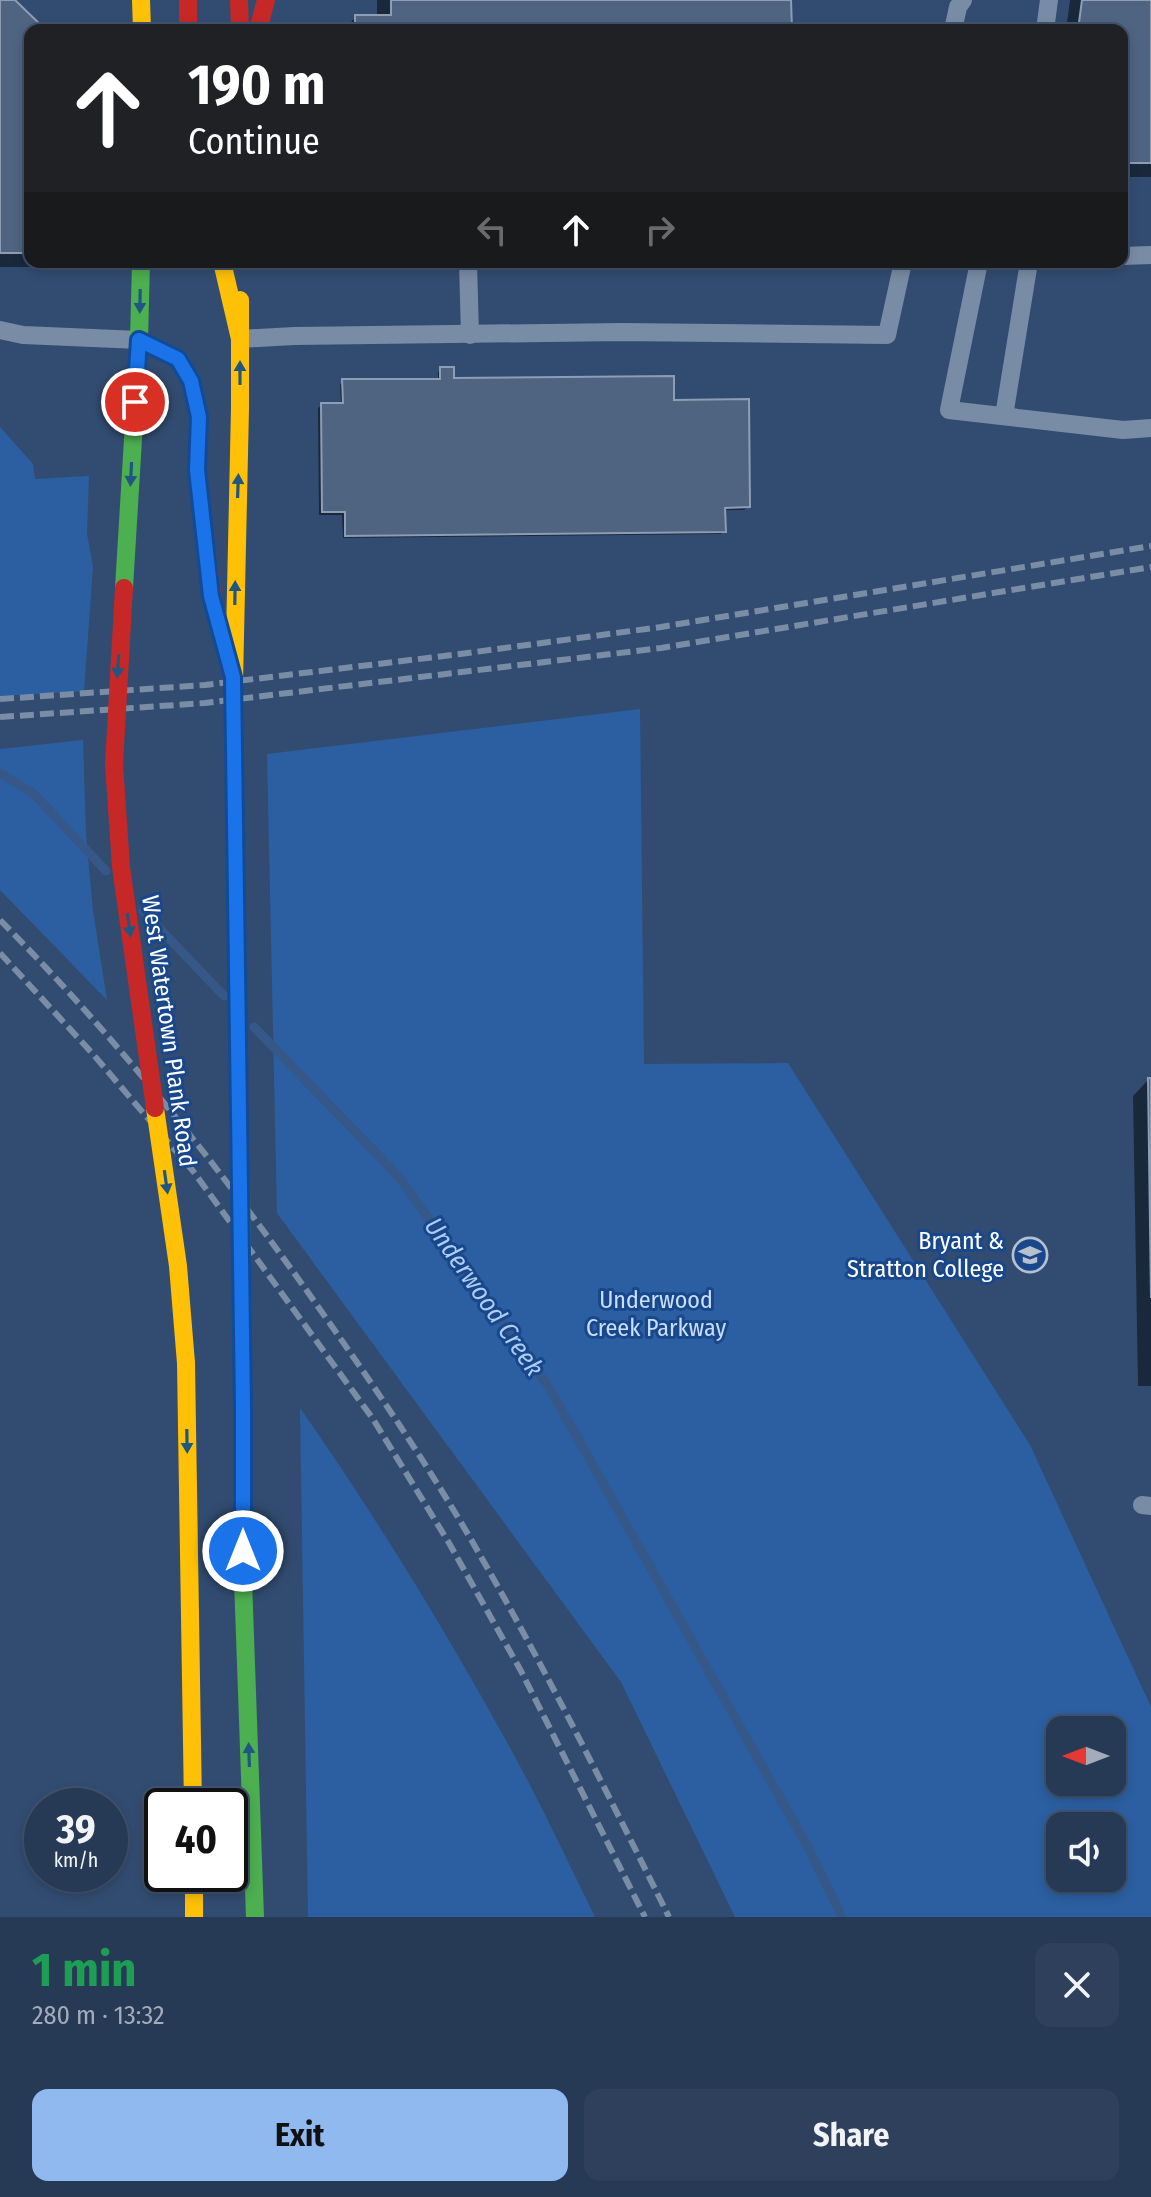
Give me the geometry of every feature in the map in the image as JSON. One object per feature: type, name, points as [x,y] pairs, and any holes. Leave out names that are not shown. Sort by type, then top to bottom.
[{"type":"street","points":[[141,0],[142,24]]},
{"type":"street","points":[[188,0],[188,24]]},
{"type":"street","points":[[239,0],[240,24]]},
{"type":"street","points":[[260,24],[266,0]]},
{"type":"street","name":"West Watertown Plank Road","points":[[141,268],[114,764],[121,867],[178,1266],[186,1363],[193,1788]]},
{"type":"street","points":[[223,268],[240,408],[233,727],[238,940],[243,1580],[255,1917]]},
{"type":"street","points":[[232,339],[239,268]]},
{"type":"street","points":[[139,340],[182,340]]},
{"type":"street","points":[[139,340],[178,359],[191,381],[199,417],[197,470],[211,596],[233,677]]},
{"type":"street","points":[[194,1892],[194,1917]]},
{"type":"lane","points":[[954,24],[963,0]]},
{"type":"lane","points":[[1046,24],[1049,0]]},
{"type":"lane","points":[[1128,256],[1151,255]]},
{"type":"lane","points":[[468,268],[470,335]]},
{"type":"lane","points":[[232,339],[622,332],[887,335],[902,268]]},
{"type":"lane","points":[[978,268],[949,410],[1123,430],[1151,428]]},
{"type":"lane","points":[[1004,416],[1028,268]]},
{"type":"lane","points":[[0,330],[23,335],[139,340]]},
{"type":"green space","points":[[0,427],[33,464],[35,479],[89,476],[87,534],[93,567],[84,691],[0,696]]},
{"type":"green space","name":"Underwood Creek Parkway","points":[[640,709],[644,1064],[788,1063],[1030,1445],[1151,1707],[1151,1917],[735,1917],[621,1682],[277,1213],[267,754]]},
{"type":"green space","points":[[83,740],[86,836],[93,911],[107,1000],[0,890],[0,749]]},
{"type":"green space","points":[[300,1408],[404,1565],[452,1646],[524,1774],[595,1917],[308,1917]]},
{"type":"building","points":[[0,0],[15,0],[40,24],[24,24],[24,253],[0,253]]},
{"type":"building","points":[[391,0],[791,0],[792,24],[355,24],[355,15],[391,15]]},
{"type":"building","points":[[1082,0],[1151,0],[1151,163],[1128,163],[1128,24],[1079,24]]},
{"type":"building","points":[[440,367],[454,367],[454,378],[674,376],[674,400],[749,399],[750,507],[725,508],[726,532],[345,536],[345,512],[322,512],[321,403],[343,403],[342,379],[440,379]]},
{"type":"building","points":[[1148,1078],[1151,1078],[1151,1298]]},
{"type":"waterway","name":"Underwood Creek","points":[[0,773],[34,794],[106,871]]},
{"type":"waterway","name":"Underwood Creek","points":[[143,911],[224,996]]},
{"type":"waterway","name":"Underwood Creek","points":[[254,1027],[399,1177],[550,1389],[810,1851],[842,1917]]},
{"type":"railway","points":[[0,699],[205,685],[460,654],[661,627],[1151,546]]},
{"type":"railway","points":[[0,717],[205,703],[661,648],[1151,567]]},
{"type":"railway","points":[[0,920],[45,966],[172,1112],[289,1266],[382,1398],[469,1536],[522,1630],[669,1917]]},
{"type":"railway","points":[[0,953],[92,1053],[193,1171],[373,1419],[449,1543],[521,1671],[645,1917]]},
{"type":"traffic: fast","points":[[124,588],[141,268]]},
{"type":"traffic: fast","points":[[241,1182],[243,1405]]},
{"type":"traffic: fast","points":[[243,1405],[243,1580],[255,1917]]},
{"type":"traffic: slow","points":[[141,0],[142,24]]},
{"type":"traffic: slow","points":[[223,268],[240,339]]},
{"type":"traffic: slow","points":[[233,727],[240,300]]},
{"type":"traffic: slow","points":[[155,1108],[178,1266],[186,1363]]},
{"type":"traffic: slow","points":[[186,1363],[193,1788]]},
{"type":"traffic: slow","points":[[194,1892],[194,1917]]},
{"type":"traffic: jam","points":[[188,0],[188,24]]},
{"type":"traffic: jam","points":[[239,0],[240,24]]},
{"type":"traffic: jam","points":[[260,24],[266,0]]},
{"type":"traffic: jam","points":[[139,340],[178,359],[191,381],[199,417],[197,470],[214,608]]},
{"type":"traffic: jam","points":[[124,588],[114,764],[121,867],[155,1108]]},
{"type":"traffic: jam","points":[[233,727],[241,1182]]},
{"type":"place","name":"Bryant & Stratton College","points":[[1030,1255]]},
{"type":"route","points":[[135,402],[139,340],[178,359],[191,381],[199,417],[197,470],[211,596],[233,677],[243,1551]]}]
